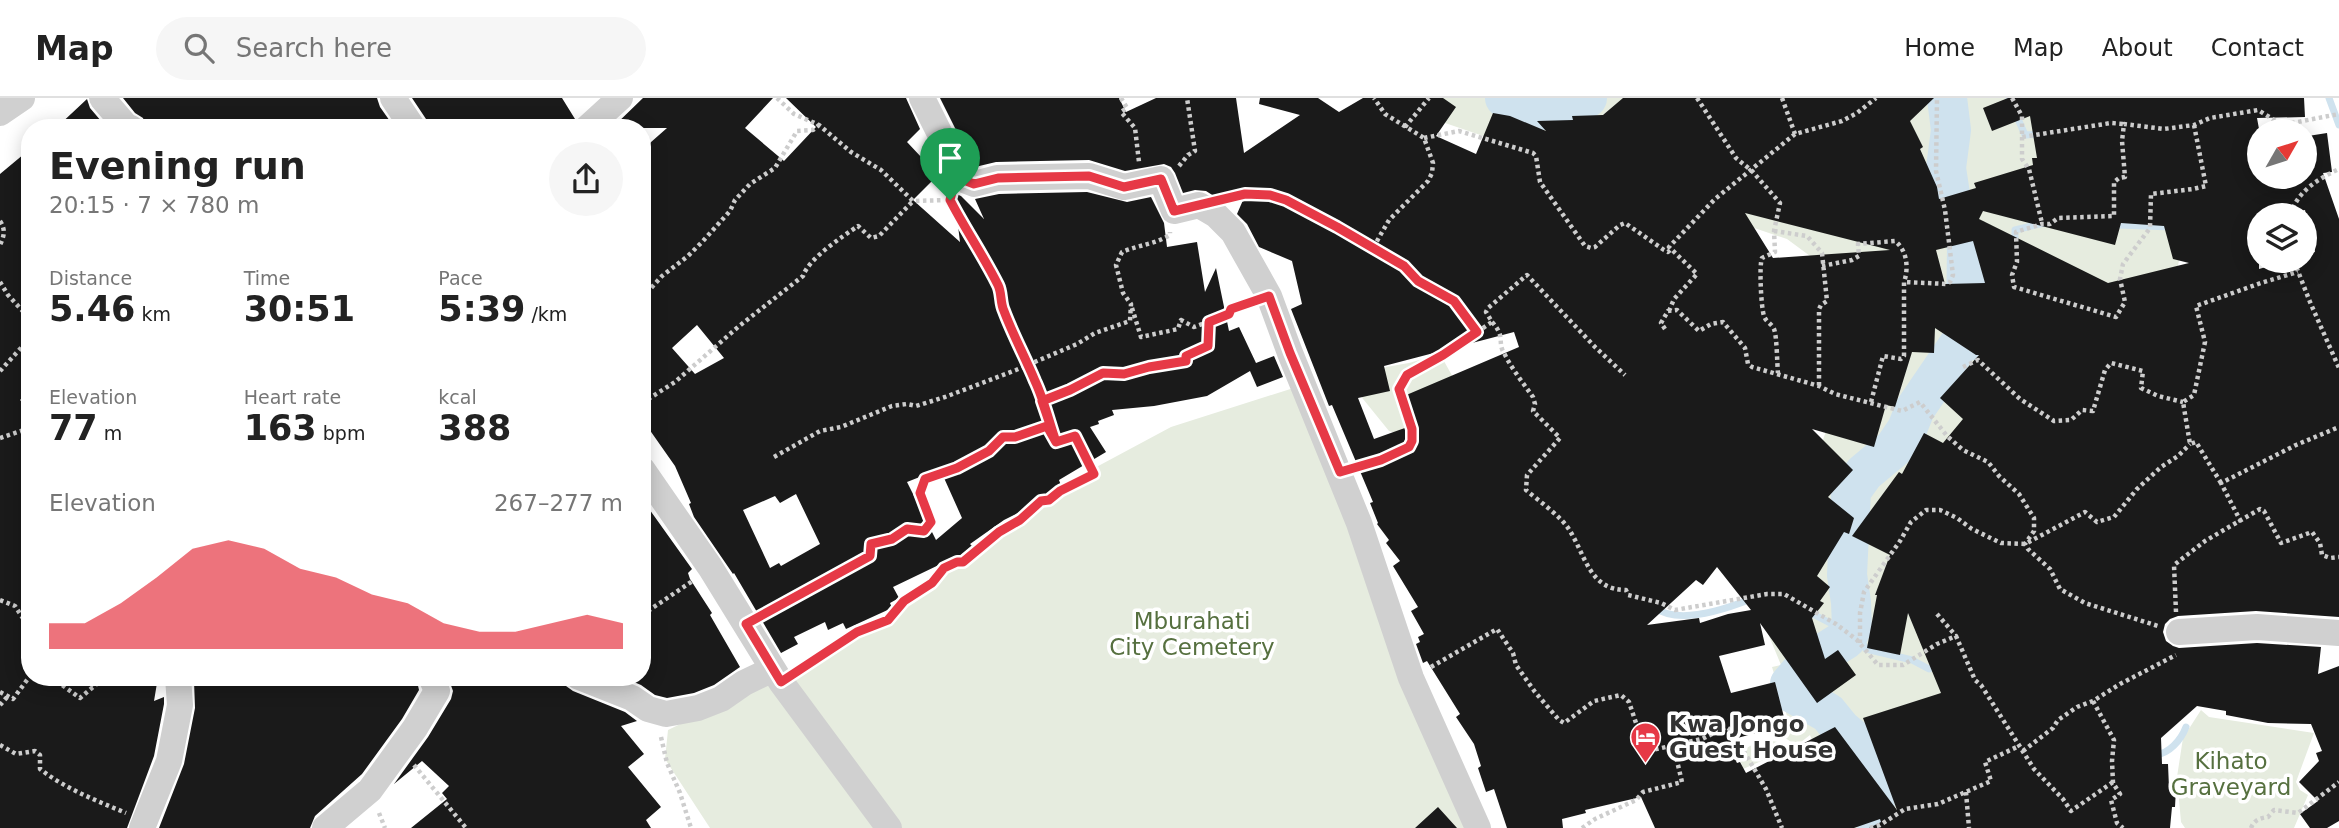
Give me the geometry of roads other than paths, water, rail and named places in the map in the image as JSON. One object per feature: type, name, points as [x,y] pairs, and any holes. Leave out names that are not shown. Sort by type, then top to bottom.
[{"type":"street","points":[[0,113],[22,98]]},
{"type":"street","points":[[102,98],[121,119]]},
{"type":"street","points":[[393,98],[407,119]]},
{"type":"street","points":[[597,119],[620,98]]},
{"type":"street","points":[[922,98],[941,136],[953,188],[998,178],[1089,176],[1124,187],[1152,181],[1174,211],[1199,205],[1216,215],[1233,232],[1269,296],[1340,472],[1411,678],[1478,828]]},
{"type":"street","points":[[651,481],[710,567],[777,676],[889,828]]},
{"type":"street","points":[[2179,632],[2257,627],[2339,633]]},
{"type":"street","points":[[602,686],[632,698],[648,709],[666,714],[698,708],[720,699],[744,683],[777,676]]},
{"type":"street","points":[[147,817],[169,761],[180,705],[179,686]]},
{"type":"street","points":[[325,828],[370,790],[415,728],[437,691],[435,686]]},
{"type":"waterway","points":[[1505,98],[1524,110],[1555,110],[1587,98]]},
{"type":"waterway","points":[[1877,825],[1869,759],[1865,749],[1841,729],[1828,713],[1791,692],[1790,684],[1808,663],[1846,639],[1852,627],[1847,575],[1851,491],[1864,473],[1894,448],[1907,429],[1915,409],[1962,340],[1966,323],[1967,246],[1951,201],[1946,168],[1951,130],[1947,98]]},
{"type":"waterway","points":[[2009,98],[2025,135],[2041,134]]},
{"type":"waterway","points":[[2329,98],[2339,125]]},
{"type":"waterway","points":[[2117,219],[2119,225],[2171,227]]},
{"type":"waterway","points":[[2015,244],[2015,230],[2044,223]]},
{"type":"waterway","points":[[1967,280],[1992,278]]},
{"type":"waterway","points":[[1955,347],[1964,349],[1982,362]]},
{"type":"waterway","points":[[1655,608],[1677,615],[1703,614],[1751,599]]},
{"type":"waterway","points":[[1807,611],[1832,624],[1846,639]]},
{"type":"waterway","points":[[1852,627],[1866,649],[1912,660],[1929,669],[1939,666]]},
{"type":"waterway","points":[[2155,755],[2174,746],[2186,727]]},
{"type":"waterway","points":[[1869,764],[1886,758]]},
{"type":"place","name":"Kwa Jongo Guest House","points":[[1646,764]]},
{"type":"park label","name":"Mburahati City Cemetery","points":[[1192,634]]},
{"type":"park label","name":"Kihato Graveyard","points":[[2231,774]]}]
